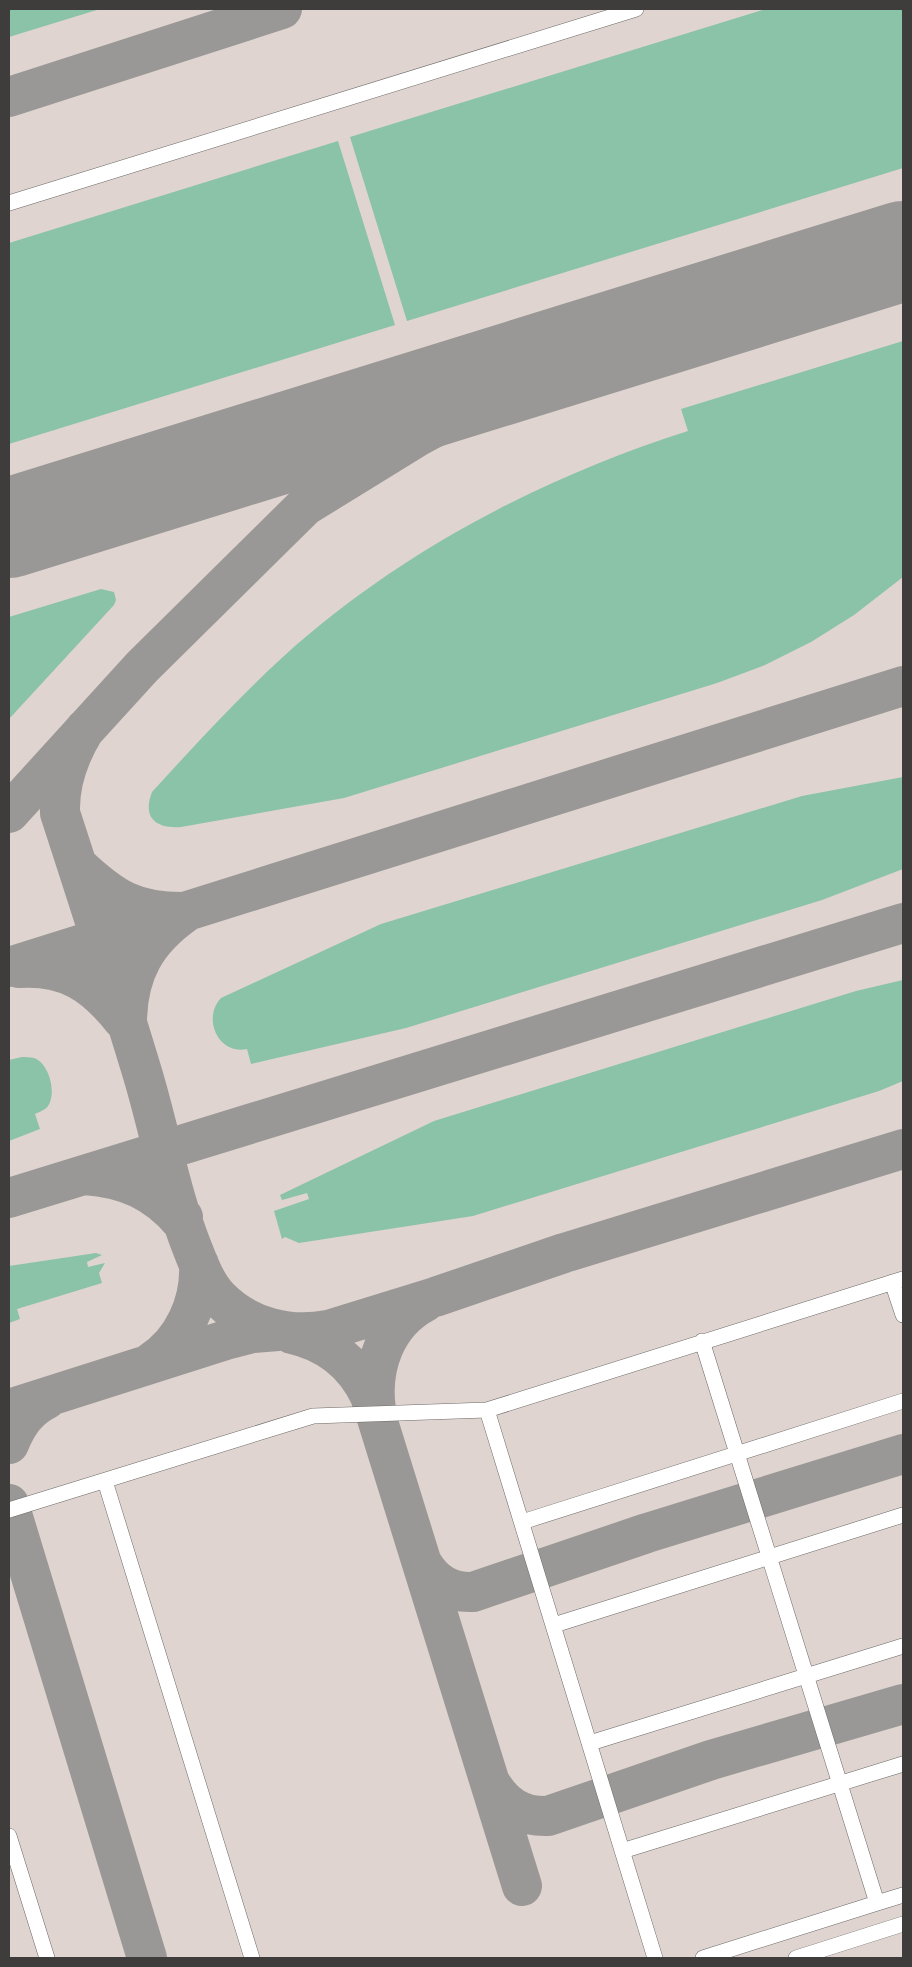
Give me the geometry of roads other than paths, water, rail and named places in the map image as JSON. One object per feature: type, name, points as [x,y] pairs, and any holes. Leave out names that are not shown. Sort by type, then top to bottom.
[{"type":"lane","points":[[9,203],[636,9]]},
{"type":"lane","points":[[9,1510],[313,1416],[487,1410],[898,1281],[903,1315]]},
{"type":"lane","points":[[702,1341],[807,1676],[838,1784],[877,1903]]},
{"type":"lane","points":[[522,1522],[903,1402]]},
{"type":"lane","points":[[487,1410],[655,1958]]},
{"type":"lane","points":[[105,1481],[252,1958]]},
{"type":"lane","points":[[554,1625],[903,1515]]},
{"type":"lane","points":[[590,1743],[903,1646]]},
{"type":"lane","points":[[622,1851],[903,1764]]},
{"type":"lane","points":[[9,1836],[46,1958]]},
{"type":"lane","points":[[703,1958],[903,1895]]},
{"type":"lane","points":[[796,1958],[903,1924]]}]
